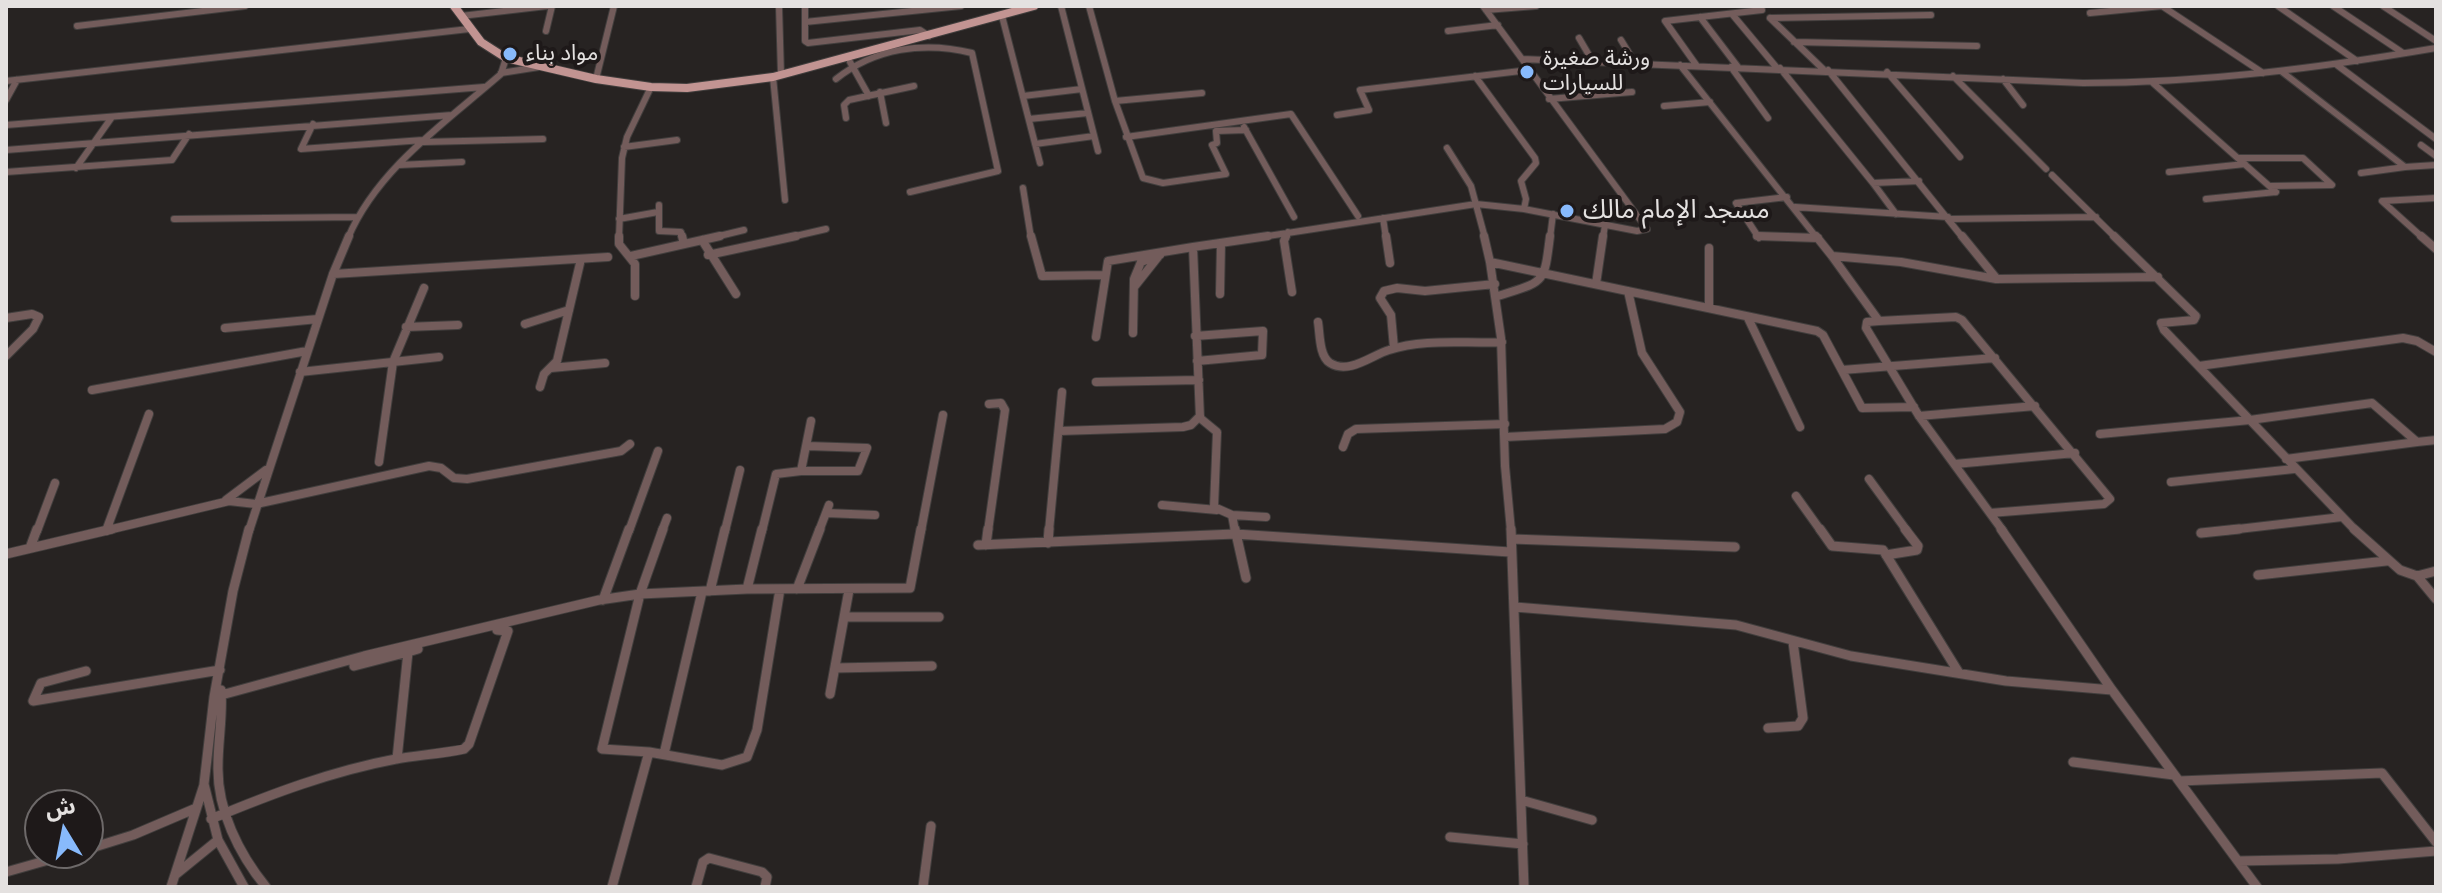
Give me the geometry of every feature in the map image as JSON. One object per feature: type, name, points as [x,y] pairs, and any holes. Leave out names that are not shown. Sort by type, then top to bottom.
[{"type":"main road","points":[[454,6],[481,42],[506,58],[596,79],[651,87],[716,86],[850,61],[1034,6]]},
{"type":"street","points":[[77,26],[245,6]]},
{"type":"street","points":[[461,16],[549,6],[546,31]]},
{"type":"street","points":[[596,79],[614,6]]},
{"type":"street","points":[[779,6],[777,76],[785,200]]},
{"type":"street","points":[[805,6],[805,41],[808,43],[920,30],[929,36]]},
{"type":"street","points":[[805,22],[961,6]]},
{"type":"street","points":[[989,6],[992,18]]},
{"type":"street","points":[[1061,6],[1098,151]]},
{"type":"street","points":[[1089,6],[1126,137],[1143,178],[1163,183],[1226,174],[1212,145],[1217,143],[1216,131],[1246,130]]},
{"type":"street","points":[[1484,8],[1536,6]]},
{"type":"street","points":[[2090,13],[2162,6],[2264,74]]},
{"type":"street","points":[[2278,6],[2357,61]]},
{"type":"street","points":[[2333,6],[2403,53]]},
{"type":"street","points":[[2383,6],[2436,41]]},
{"type":"street","points":[[1096,337],[1106,263],[1112,259],[1476,204],[1524,209],[1637,231],[1647,227],[1484,8]]},
{"type":"street","points":[[1697,66],[1664,21],[1760,8],[1825,70],[1919,181],[1996,279]]},
{"type":"street","points":[[1732,14],[1896,214]]},
{"type":"street","points":[[1770,18],[1931,15]]},
{"type":"street","points":[[1002,16],[1040,163]]},
{"type":"street","points":[[1700,17],[1768,118]]},
{"type":"street","points":[[1448,31],[1498,25]]},
{"type":"street","points":[[6,81],[469,29]]},
{"type":"street","points":[[1579,38],[1593,62]]},
{"type":"street","points":[[1621,40],[1635,63]]},
{"type":"street","points":[[1794,42],[1977,46]]},
{"type":"street","points":[[836,79],[850,61],[929,44],[972,53],[998,171],[910,192]]},
{"type":"street","points":[[1522,59],[2153,83],[2337,65],[2436,48]]},
{"type":"street","points":[[173,881],[204,784],[233,591],[256,504],[333,274],[357,217],[398,165],[501,74],[506,58]]},
{"type":"street","points":[[850,61],[869,96]]},
{"type":"street","points":[[1680,65],[1795,207],[1879,321]]},
{"type":"street","points":[[2337,65],[2436,139]]},
{"type":"street","points":[[501,74],[539,67]]},
{"type":"street","points":[[1337,115],[1369,110],[1360,90],[1529,70]]},
{"type":"street","points":[[2281,71],[2405,167]]},
{"type":"street","points":[[1887,72],[1960,157]]},
{"type":"street","points":[[1475,76],[1535,158],[1536,163],[1521,181],[1526,199],[1524,209]]},
{"type":"street","points":[[1952,76],[2196,316],[2194,320],[2161,323],[2294,469],[2386,561],[2417,576],[2436,599]]},
{"type":"street","points":[[2003,79],[2023,105]]},
{"type":"street","points":[[6,100],[17,80]]},
{"type":"street","points":[[2153,83],[2276,192],[2206,199]]},
{"type":"street","points":[[846,118],[846,101],[914,86]]},
{"type":"street","points":[[6,125],[485,87]]},
{"type":"street","points":[[635,296],[635,264],[621,248],[619,219],[624,147],[651,87]]},
{"type":"street","points":[[1023,96],[1082,89]]},
{"type":"street","points":[[880,92],[886,123]]},
{"type":"street","points":[[1549,99],[1632,92]]},
{"type":"street","points":[[1115,101],[1202,93]]},
{"type":"street","points":[[1664,106],[1710,102]]},
{"type":"street","points":[[1029,119],[1088,113]]},
{"type":"street","points":[[1126,137],[1286,114],[1295,116],[1358,216]]},
{"type":"street","points":[[6,150],[454,115]]},
{"type":"street","points":[[76,168],[112,117]]},
{"type":"street","points":[[1240,121],[1294,217]]},
{"type":"street","points":[[313,124],[300,148],[424,141],[543,139]]},
{"type":"street","points":[[6,172],[174,160],[189,134]]},
{"type":"street","points":[[1035,144],[1094,136]]},
{"type":"street","points":[[624,147],[677,140]]},
{"type":"street","points":[[2421,145],[2436,156]]},
{"type":"street","points":[[1447,148],[1461,162],[1476,204],[1498,296],[1515,607],[1524,887]]},
{"type":"street","points":[[2169,172],[2242,161],[2303,158],[2332,185],[2270,186]]},
{"type":"street","points":[[398,165],[462,162]]},
{"type":"street","points":[[2361,173],[2436,165]]},
{"type":"street","points":[[1873,183],[1919,181]]},
{"type":"street","points":[[1023,188],[1039,273],[1049,278],[1104,275]]},
{"type":"street","points":[[1787,197],[1736,203],[1759,238],[1818,238]]},
{"type":"street","points":[[2436,198],[2382,201],[2436,249]]},
{"type":"street","points":[[1795,207],[1949,218],[2096,217]]},
{"type":"street","points":[[619,219],[658,208],[659,231],[681,232],[684,244]]},
{"type":"street","points":[[1498,296],[1535,284],[1545,274],[1553,214]]},
{"type":"street","points":[[174,219],[357,217]]},
{"type":"street","points":[[1383,218],[1390,263]]},
{"type":"street","points":[[1596,284],[1605,225]]},
{"type":"street","points":[[708,255],[826,229]]},
{"type":"street","points":[[631,256],[744,230]]},
{"type":"street","points":[[1288,232],[1284,241],[1292,292]]},
{"type":"street","points":[[702,240],[708,255],[731,278],[736,294]]},
{"type":"street","points":[[1220,294],[1221,243]]},
{"type":"street","points":[[1193,247],[1200,416],[1217,434],[1213,501],[1217,510]]},
{"type":"street","points":[[1709,248],[1709,307]]},
{"type":"street","points":[[1133,333],[1135,274],[1141,262],[1160,254]]},
{"type":"street","points":[[1832,256],[1901,262],[1996,279],[2158,277]]},
{"type":"street","points":[[333,274],[608,257]]},
{"type":"street","points":[[540,387],[544,374],[557,361],[581,259]]},
{"type":"street","points":[[1490,262],[1820,332],[1865,410],[1916,412],[2035,406]]},
{"type":"street","points":[[1086,276],[1088,265]]},
{"type":"street","points":[[1394,348],[1392,319],[1380,298],[1384,291],[1397,288],[1425,291],[1495,284]]},
{"type":"street","points":[[379,462],[393,362],[424,288]]},
{"type":"street","points":[[1505,437],[1665,429],[1677,422],[1680,412],[1642,353],[1628,291]]},
{"type":"street","points":[[525,324],[569,310]]},
{"type":"street","points":[[6,318],[32,314],[39,317],[25,339],[12,347],[6,356]]},
{"type":"street","points":[[1990,513],[2108,502],[2109,495],[1995,358],[1956,317],[1867,322],[1866,328],[1916,412],[2112,690],[2257,887]]},
{"type":"street","points":[[1748,318],[1800,427]]},
{"type":"street","points":[[225,328],[318,319]]},
{"type":"street","points":[[1318,322],[1325,358],[1332,364],[1355,365],[1394,348],[1502,342]]},
{"type":"street","points":[[406,327],[458,325]]},
{"type":"street","points":[[1195,336],[1263,331],[1262,355],[1197,361]]},
{"type":"street","points":[[2199,366],[2403,338],[2417,341],[2436,352]]},
{"type":"street","points":[[92,390],[307,351]]},
{"type":"street","points":[[300,372],[439,357]]},
{"type":"street","points":[[1842,370],[1995,358]]},
{"type":"street","points":[[550,368],[605,363]]},
{"type":"street","points":[[1096,382],[1199,380]]},
{"type":"street","points":[[1048,543],[1062,392]]},
{"type":"street","points":[[989,404],[1001,403],[1005,410],[982,545],[1235,534],[1510,552]]},
{"type":"street","points":[[2100,434],[2250,420],[2372,403],[2417,442]]},
{"type":"street","points":[[106,531],[149,414]]},
{"type":"street","points":[[218,696],[364,656],[640,594],[912,587],[943,415]]},
{"type":"street","points":[[1059,431],[1183,427],[1191,425],[1200,416]]},
{"type":"street","points":[[801,471],[811,421]]},
{"type":"street","points":[[1343,447],[1348,434],[1356,429],[1505,424]]},
{"type":"street","points":[[2286,459],[2436,440]]},
{"type":"street","points":[[6,554],[218,503],[240,500],[256,504],[391,472],[429,466],[441,468],[454,478],[467,479],[621,451],[630,444]]},
{"type":"street","points":[[747,589],[776,474],[858,471],[867,448],[807,446]]},
{"type":"street","points":[[603,600],[658,451]]},
{"type":"street","points":[[1955,464],[2075,453]]},
{"type":"street","points":[[218,503],[246,488],[268,469]]},
{"type":"street","points":[[2171,482],[2294,469]]},
{"type":"street","points":[[664,754],[740,470]]},
{"type":"street","points":[[1869,479],[1918,546],[1917,550],[1886,555]]},
{"type":"street","points":[[30,548],[55,483]]},
{"type":"street","points":[[1796,496],[1832,546],[1842,549],[1874,546],[1886,555],[1959,673]]},
{"type":"street","points":[[1162,505],[1266,517]]},
{"type":"street","points":[[797,589],[828,509],[875,515]]},
{"type":"street","points":[[1232,515],[1246,578]]},
{"type":"street","points":[[2201,533],[2342,517]]},
{"type":"street","points":[[667,518],[640,594],[601,747],[722,765],[743,761],[751,752],[780,589]]},
{"type":"street","points":[[1512,539],[1735,547]]},
{"type":"street","points":[[2258,575],[2386,561]]},
{"type":"street","points":[[2417,576],[2436,571]]},
{"type":"street","points":[[830,694],[849,590]]},
{"type":"street","points":[[1515,607],[1736,625],[1851,656],[2035,684],[2112,690]]},
{"type":"street","points":[[844,617],[939,617]]},
{"type":"street","points":[[211,819],[287,788],[397,759],[468,747],[508,631],[505,628],[354,666]]},
{"type":"street","points":[[1768,728],[1789,729],[1798,726],[1803,718],[1793,642]]},
{"type":"street","points":[[397,759],[408,652]]},
{"type":"street","points":[[835,668],[932,666]]},
{"type":"street","points":[[86,671],[41,683],[33,701],[220,676]]},
{"type":"street","points":[[218,696],[218,778],[226,812],[244,856],[266,887]]},
{"type":"street","points":[[612,887],[649,752]]},
{"type":"street","points":[[2073,762],[2177,778],[2382,773],[2436,842]]},
{"type":"street","points":[[204,784],[218,840],[244,887]]},
{"type":"street","points":[[1521,800],[1592,820]]},
{"type":"street","points":[[104,844],[194,809]]},
{"type":"street","points":[[923,887],[931,826]]},
{"type":"street","points":[[1450,837],[1523,844]]},
{"type":"street","points":[[173,881],[218,840]]},
{"type":"street","points":[[2238,861],[2338,859],[2436,851]]},
{"type":"street","points":[[696,887],[703,862],[709,858],[762,872],[767,877],[765,887]]},
{"type":"place","name":"مواد بناء","points":[[510,54]]},
{"type":"place","name":"ورشة صغيرة للسيارات","points":[[1527,72]]},
{"type":"place","name":"مسجد الإمام مالك","points":[[1567,211]]}]
